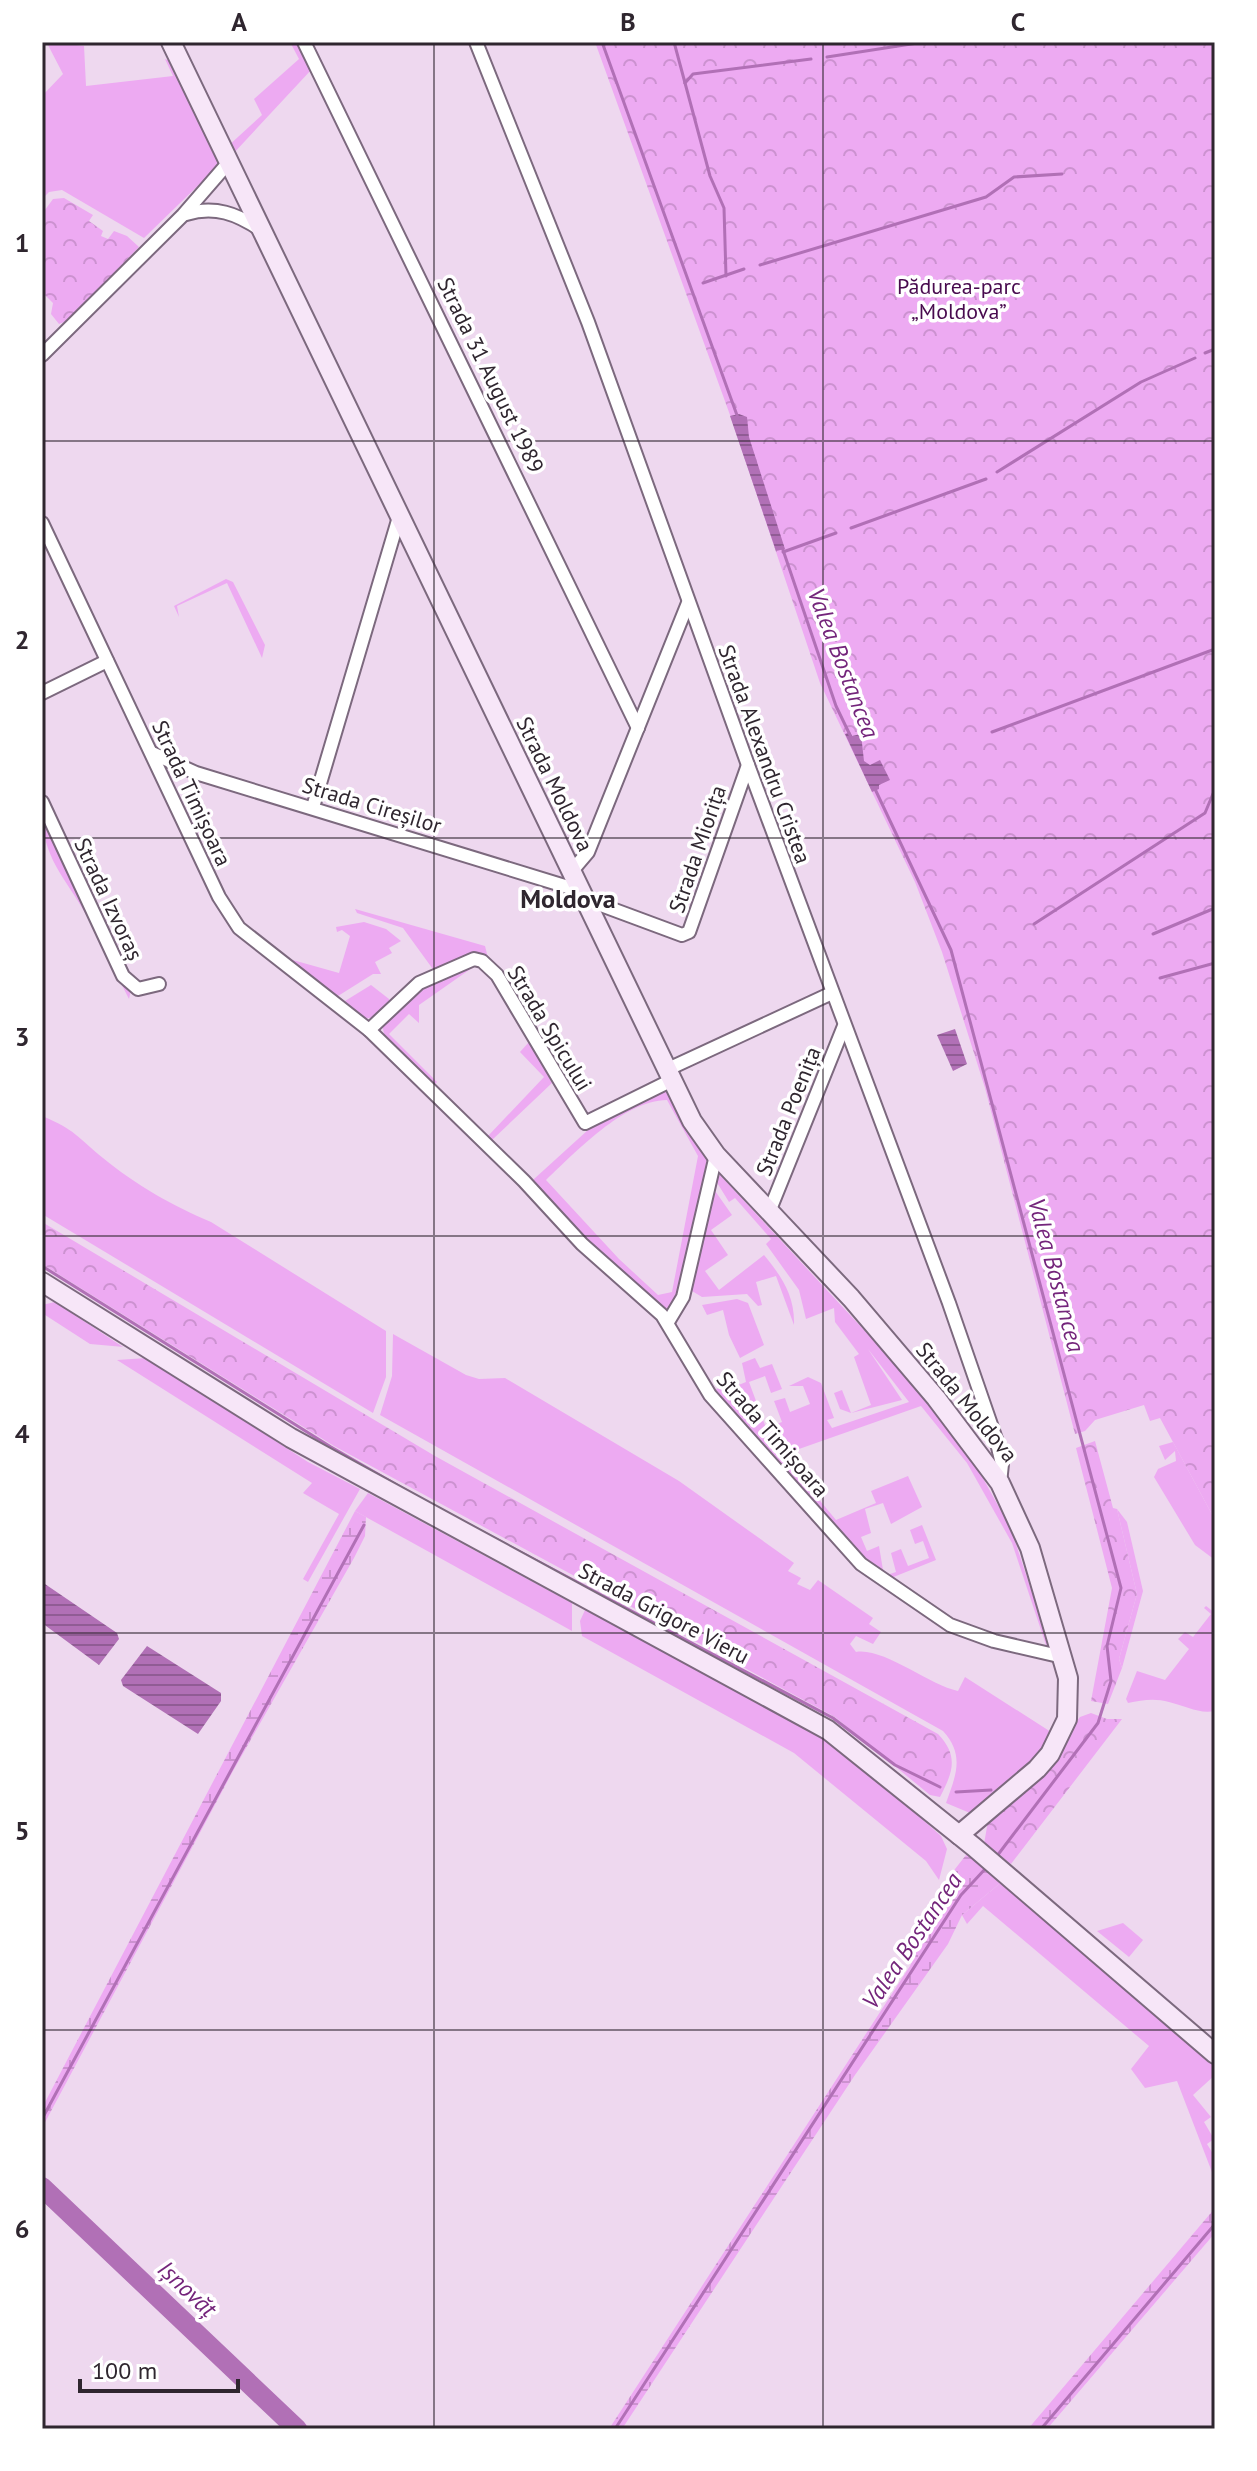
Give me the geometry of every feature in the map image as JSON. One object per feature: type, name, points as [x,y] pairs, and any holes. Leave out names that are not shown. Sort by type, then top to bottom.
[{"type":"street","name":"Strada Moldova","points":[[171,42],[692,1121],[716,1155],[851,1298],[936,1398],[1000,1483],[1030,1548],[1063,1657],[1069,1707],[1050,1754],[959,1835]]},
{"type":"street","name":"Strada 31 August 1989","points":[[304,42],[638,728]]},
{"type":"street","name":"Strada Alexandru Cristea","points":[[476,42],[588,322],[688,603],[934,1261],[996,1439],[1002,1464],[1000,1483]]},
{"type":"street","points":[[42,355],[183,215],[229,162]]},
{"type":"street","points":[[183,215],[200,210],[229,212],[263,232]]},
{"type":"street","points":[[313,807],[399,517]]},
{"type":"street","name":"Strada Timișoara","points":[[42,523],[230,918],[369,1030],[524,1181],[582,1244],[668,1322],[710,1395],[861,1564],[950,1625],[994,1641],[1063,1657]]},
{"type":"street","points":[[571,872],[588,852],[688,603]]},
{"type":"street","points":[[42,693],[107,661]]},
{"type":"street","name":"Strada Cireșilor","points":[[152,753],[196,773],[313,807],[583,895]]},
{"type":"street","name":"Strada Miorița","points":[[583,895],[678,933],[689,932],[748,765]]},
{"type":"street","name":"Strada Izvoraș","points":[[42,802],[123,976],[138,989],[159,984]]},
{"type":"street","name":"Strada Spicului","points":[[369,1030],[419,983],[466,960],[482,961],[490,966],[585,1123],[669,1075]]},
{"type":"street","points":[[669,1075],[832,993]]},
{"type":"street","name":"Strada Poenița","points":[[769,1212],[844,1026]]},
{"type":"street","points":[[668,1322],[683,1297],[716,1155]]},
{"type":"street","name":"Strada Grigore Vieru","points":[[42,1282],[291,1438],[830,1731],[974,1847],[1215,2054]]},
{"type":"green space","points":[[52,42],[84,46],[86,86],[173,76],[165,59],[168,60],[215,154],[218,164],[214,170],[144,238],[62,190],[49,192],[42,199],[42,96],[63,74],[48,45]]},
{"type":"green space","points":[[290,42],[297,42],[312,69],[232,155],[227,147],[262,115],[254,99],[299,59]]},
{"type":"green space","name":"Pădurea-parc „Moldova”","points":[[595,42],[1215,42],[1215,1520],[1160,1418],[1150,1421],[1144,1405],[1095,1420],[1085,1431],[1075,1434],[985,1088],[942,952],[915,882],[820,683],[730,415]]},
{"type":"green space","points":[[64,198],[93,215],[89,221],[103,231],[101,236],[108,239],[114,231],[127,236],[139,247],[67,321],[59,324],[51,314],[53,303],[42,292],[45,222],[42,214],[53,199]]},
{"type":"green space","points":[[226,579],[233,582],[265,645],[262,658],[227,583],[177,606],[179,617],[174,606]]},
{"type":"green space","points":[[42,811],[131,990],[129,999],[87,916],[50,855]]},
{"type":"green space","points":[[355,909],[485,946],[488,958],[469,954],[435,972],[403,928],[357,913]]},
{"type":"green space","points":[[364,922],[386,929],[401,941],[389,948],[392,953],[375,962],[381,974],[373,974],[338,996],[282,957],[339,973],[350,936],[342,930],[337,932],[336,927]]},
{"type":"green space","points":[[479,963],[419,1005],[419,1023],[409,1014],[389,1034],[437,1082],[435,1084],[384,1034],[382,1023],[411,993]]},
{"type":"green space","points":[[371,985],[389,999],[389,1004],[375,1017],[363,1019],[345,1001]]},
{"type":"green space","points":[[529,1042],[552,1083],[492,1140],[488,1136],[544,1077],[520,1052]]},
{"type":"green space","points":[[659,1092],[667,1092],[707,1159],[677,1304],[671,1308],[665,1308],[599,1253],[534,1184],[534,1179],[599,1120]],"holes":[[[667,1100],[698,1156],[672,1292],[658,1295],[619,1259],[546,1180],[617,1118],[650,1103]]]},
{"type":"green space","points":[[42,1116],[69,1130],[141,1186],[211,1222],[386,1331],[386,1377],[373,1413],[42,1214]]},
{"type":"green space","points":[[720,1175],[877,1344],[968,1451],[1011,1529],[1050,1647],[1047,1648],[1012,1543],[967,1463],[921,1406],[782,1455],[836,1520],[876,1503],[871,1491],[908,1476],[922,1507],[891,1524],[883,1503],[865,1509],[871,1533],[861,1537],[867,1551],[879,1546],[884,1576],[896,1572],[891,1553],[901,1549],[908,1566],[929,1558],[923,1541],[915,1544],[910,1530],[922,1525],[936,1560],[886,1580],[871,1569],[751,1438],[706,1381],[710,1380],[714,1390],[729,1384],[731,1388],[746,1382],[742,1363],[755,1358],[760,1368],[772,1364],[782,1389],[771,1393],[765,1376],[749,1382],[766,1428],[782,1422],[774,1401],[785,1398],[790,1412],[810,1404],[803,1386],[789,1386],[808,1377],[821,1383],[834,1418],[827,1420],[832,1428],[909,1402],[868,1349],[902,1400],[851,1413],[871,1405],[854,1357],[859,1354],[835,1322],[834,1308],[806,1319],[799,1290],[766,1244],[771,1239],[735,1198],[729,1202],[716,1181]]},
{"type":"green space","points":[[713,1188],[732,1215],[711,1230],[728,1255],[705,1271],[719,1290],[764,1255],[786,1287],[794,1325],[776,1276],[756,1282],[762,1305],[758,1306],[747,1294],[702,1297],[692,1291]]},
{"type":"green space","points":[[42,1222],[435,1456],[938,1734],[949,1750],[952,1764],[940,1797],[930,1795],[835,1717],[334,1446],[42,1264]]},
{"type":"green space","points":[[737,1299],[748,1303],[764,1345],[740,1358],[729,1335],[723,1310],[707,1315],[702,1305]]},
{"type":"green space","points":[[55,1302],[123,1347],[90,1344],[42,1313],[42,1305]]},
{"type":"green space","points":[[393,1334],[466,1375],[479,1379],[505,1378],[679,1481],[794,1563],[788,1571],[801,1578],[797,1584],[810,1590],[818,1580],[873,1618],[869,1624],[881,1632],[873,1644],[856,1636],[850,1644],[856,1652],[879,1655],[958,1691],[965,1677],[1051,1732],[1044,1745],[1015,1777],[970,1813],[946,1803],[955,1774],[956,1757],[943,1731],[380,1415],[392,1376]]},
{"type":"green space","points":[[147,1358],[308,1462],[360,1489],[308,1582],[303,1579],[339,1514],[303,1493],[312,1483],[117,1360]]},
{"type":"green space","points":[[842,1390],[851,1413],[840,1409],[834,1393]]},
{"type":"green space","points":[[1095,1441],[1113,1508],[1117,1509],[1137,1594],[1119,1659],[1122,1668],[1108,1704],[1091,1701],[1112,1588],[1076,1448]]},
{"type":"green space","points":[[1173,1442],[1215,1520],[1215,1560],[1195,1545],[1154,1477],[1158,1469],[1176,1461],[1175,1451],[1165,1460],[1159,1446]]},
{"type":"green space","points":[[368,1493],[572,1603],[572,1631],[355,1511]]},
{"type":"green space","points":[[1117,1509],[1127,1522],[1143,1591],[1122,1668],[1119,1659],[1137,1594]]},
{"type":"green space","points":[[355,1511],[366,1517],[365,1536],[354,1558],[233,1771],[42,2128],[42,2108]]},
{"type":"green space","points":[[1206,1606],[1215,1613],[1215,1711],[1197,1711],[1159,1700],[1128,1703],[1126,1699],[1137,1671],[1165,1680],[1189,1649],[1178,1639],[1185,1632],[1193,1637],[1211,1614],[1204,1608]]},
{"type":"green space","points":[[585,1610],[805,1725],[884,1785],[941,1836],[947,1849],[939,1880],[926,1861],[794,1753],[582,1636],[580,1621]]},
{"type":"green space","points":[[1091,1713],[1107,1719],[1122,1719],[1011,1864],[984,1844],[988,1821],[1080,1717]]},
{"type":"green space","points":[[966,1855],[976,1856],[1004,1880],[962,1915],[948,1944],[855,2075],[622,2429],[609,2429],[910,1966],[955,1869]]},
{"type":"green space","points":[[1004,1880],[1215,2062],[1215,2075],[1193,2095],[1211,2117],[1204,2122],[1214,2139],[1207,2144],[1215,2157],[1215,2180],[1177,2081],[1145,2088],[1131,2069],[1149,2046],[983,1906],[967,1924],[962,1915]]},
{"type":"green space","points":[[1123,1923],[1143,1940],[1129,1957],[1097,1931]]},
{"type":"green space","points":[[42,2178],[311,2429],[288,2429],[42,2196]]},
{"type":"green space","points":[[1215,2208],[1215,2233],[1047,2429],[1028,2429]]},
{"type":"shaded area","points":[[739,414],[747,417],[749,437],[785,549],[776,551],[730,416]]},
{"type":"shaded area","points":[[850,732],[852,736],[861,734],[864,761],[870,765],[880,760],[890,780],[879,785],[879,789],[872,792],[845,734]]},
{"type":"shaded area","points":[[955,1029],[967,1064],[953,1071],[937,1035]]},
{"type":"shaded area","points":[[42,1582],[117,1633],[119,1639],[99,1665],[42,1623]]},
{"type":"shaded area","points":[[147,1646],[221,1693],[221,1701],[198,1734],[123,1686],[121,1680]]},
{"type":"waterway","name":"Valea Bostancea","points":[[602,42],[738,418]]},
{"type":"waterway","points":[[674,42],[710,176],[724,208],[726,276]]},
{"type":"waterway","points":[[827,57],[924,42]]},
{"type":"waterway","points":[[685,83],[693,74],[811,59]]},
{"type":"waterway","points":[[760,265],[986,197],[1014,177],[1062,174]]},
{"type":"waterway","points":[[703,283],[744,269]]},
{"type":"waterway","points":[[1205,353],[1215,349]]},
{"type":"waterway","points":[[997,472],[1141,382],[1195,358]]},
{"type":"waterway","points":[[851,528],[986,479]]},
{"type":"waterway","points":[[783,552],[836,533]]},
{"type":"waterway","name":"Valea Bostancea","points":[[782,547],[836,706],[850,735]]},
{"type":"waterway","points":[[992,732],[1215,649]]},
{"type":"waterway","name":"Valea Bostancea","points":[[875,789],[951,950],[1121,1588],[1107,1646],[1111,1681],[1098,1723],[997,1856]]},
{"type":"waterway","points":[[1034,924],[1205,813],[1215,789]]},
{"type":"waterway","points":[[1153,934],[1215,908]]},
{"type":"waterway","points":[[1160,978],[1215,963]]},
{"type":"waterway","points":[[42,1266],[331,1447],[423,1500]]},
{"type":"waterway","points":[[447,1513],[833,1718],[895,1765],[940,1787]]},
{"type":"waterway","points":[[42,2119],[364,1525]]},
{"type":"waterway","points":[[956,1792],[991,1790]]},
{"type":"waterway","name":"Valea Bostancea","points":[[615,2429],[961,1895],[986,1868]]},
{"type":"waterway","name":"Ișnovăț","points":[[42,2187],[297,2429]]},
{"type":"waterway","points":[[1041,2429],[1215,2224]]},
{"type":"district","name":"Moldova","points":[[568,899]]}]
